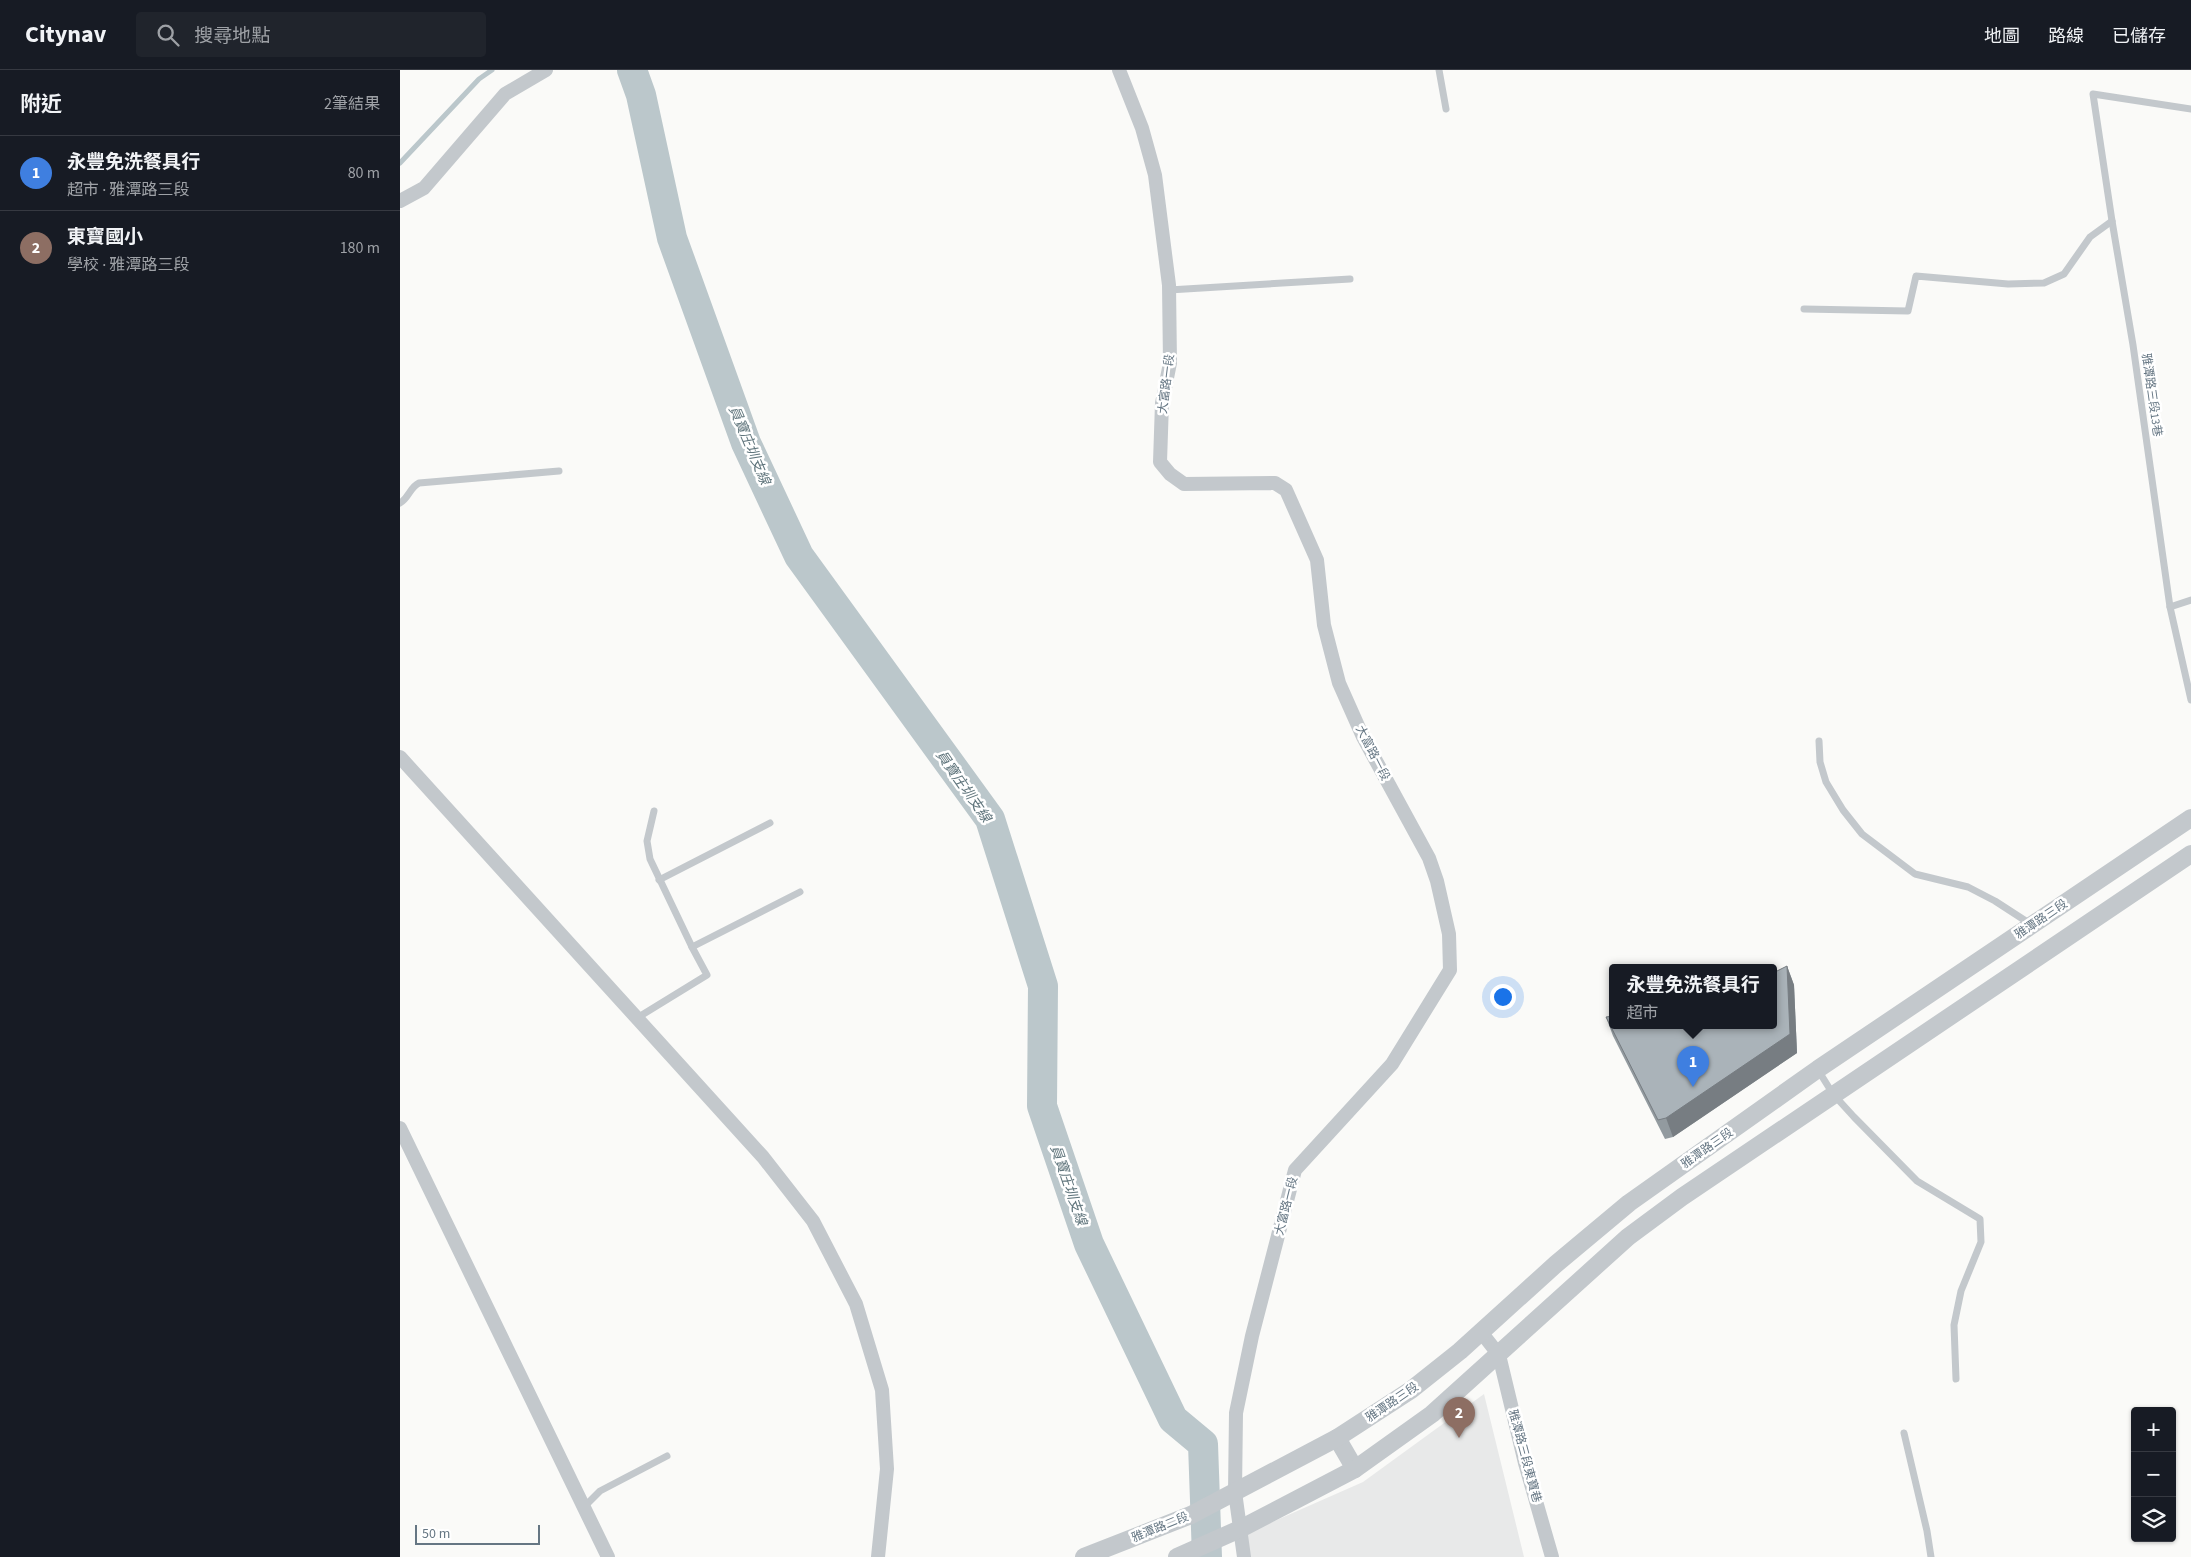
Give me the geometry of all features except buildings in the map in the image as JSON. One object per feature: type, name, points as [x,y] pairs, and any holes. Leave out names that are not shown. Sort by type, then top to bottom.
[{"type":"street","points":[[400,201],[424,188],[505,94],[546,70]]},
{"type":"street","name":"大富路一段","points":[[1119,70],[1142,128],[1155,175],[1169,290],[1170,363],[1162,403],[1160,462],[1170,474],[1184,484],[1275,482],[1286,490],[1317,560],[1324,625],[1339,683],[1363,737],[1428,858],[1437,881],[1449,934],[1450,970],[1392,1064],[1295,1170],[1252,1336],[1236,1412],[1235,1492],[1244,1557]]},
{"type":"street","points":[[400,757],[763,1157],[807,1214],[856,1304],[882,1390],[886,1468],[878,1557]]},
{"type":"street","name":"雅潭路三段","points":[[1235,1492],[1338,1438],[1411,1390],[1481,1332],[1556,1264],[1629,1203],[1818,1069],[2191,818]]},
{"type":"street","name":"雅潭路三段","points":[[1240,1529],[1355,1470],[1432,1414],[1628,1237],[1682,1196],[2191,854]]},
{"type":"street","points":[[400,1128],[608,1557]]},
{"type":"street","points":[[1481,1332],[1499,1355]]},
{"type":"street","name":"雅潭路三段東寶巷","points":[[1499,1355],[1525,1463],[1552,1557]]},
{"type":"street","points":[[1338,1438],[1355,1470]]},
{"type":"street","name":"雅潭路二段","points":[[1084,1557],[1191,1515],[1235,1492]]},
{"type":"street","points":[[1177,1557],[1240,1529]]},
{"type":"lane","points":[[1439,70],[1446,110]]},
{"type":"lane","name":"雅潭路三段13巷","points":[[2191,109],[2093,94],[2133,345],[2170,607],[2191,700]]},
{"type":"lane","points":[[1804,309],[1908,311],[1916,276],[2008,284],[2044,283],[2064,274],[2090,237],[2112,221]]},
{"type":"lane","points":[[1169,290],[1350,279]]},
{"type":"lane","points":[[400,503],[418,483],[559,471]]},
{"type":"lane","points":[[2170,607],[2191,600]]},
{"type":"lane","points":[[1819,741],[1820,762],[1826,782],[1843,810],[1862,834],[1915,874],[1968,887],[1995,901],[2032,926]]},
{"type":"lane","points":[[637,1018],[706,975],[650,859],[647,841],[654,811]]},
{"type":"lane","points":[[659,880],[770,824]]},
{"type":"lane","points":[[692,947],[800,892]]},
{"type":"lane","points":[[1818,1069],[1834,1094],[1917,1181],[1980,1219],[1981,1242],[1961,1292],[1954,1325],[1956,1378]]},
{"type":"lane","points":[[1904,1433],[1927,1530],[1931,1557]]},
{"type":"lane","points":[[584,1507],[600,1491],[667,1456]]},
{"type":"shaded area","points":[[1484,1394],[1524,1557],[1250,1557],[1247,1533],[1363,1482]]},
{"type":"waterway","points":[[400,163],[479,79],[492,70]]},
{"type":"waterway","name":"員寶庄圳支線","points":[[632,70],[641,95],[672,238],[746,443],[799,556],[990,819],[1043,986],[1042,1106],[1089,1244],[1173,1419],[1203,1444],[1207,1557]]},
{"type":"place","name":"永豐免洗餐具行","points":[[1693,1087]]},
{"type":"place","name":"東寶國小","points":[[1459,1438]]}]
